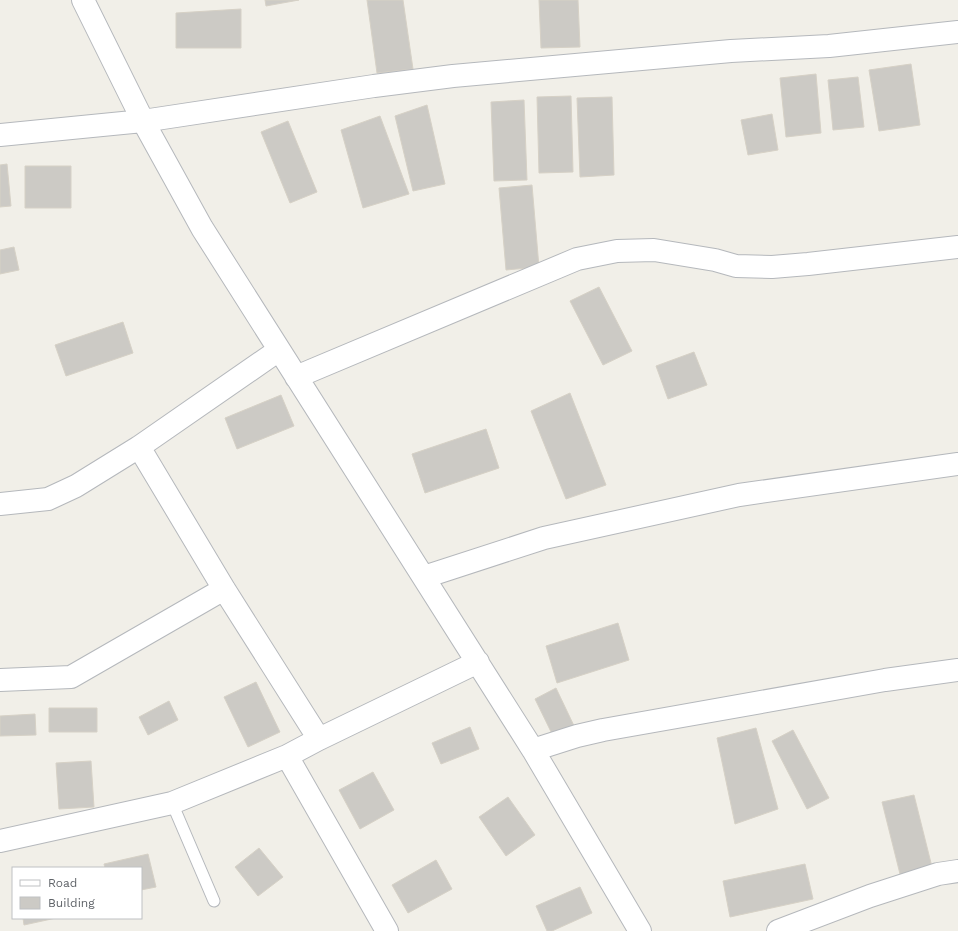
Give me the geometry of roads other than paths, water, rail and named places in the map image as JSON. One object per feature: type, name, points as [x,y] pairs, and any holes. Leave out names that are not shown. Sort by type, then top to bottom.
[{"type":"street","points":[[82,0],[143,121],[202,228],[533,750],[640,931]]},
{"type":"street","points":[[0,135],[143,121],[366,87],[452,76],[731,51],[828,46],[958,32]]},
{"type":"street","points":[[296,377],[576,258],[617,250],[654,250],[715,260],[736,266],[772,267],[958,247]]},
{"type":"street","points":[[0,504],[48,499],[76,486],[139,447],[279,350]]},
{"type":"street","points":[[139,447],[224,589],[320,739]]},
{"type":"street","points":[[424,577],[544,538],[739,495],[958,464]]},
{"type":"street","points":[[0,680],[72,678],[224,589]]},
{"type":"street","points":[[0,841],[172,803],[287,756],[478,662]]},
{"type":"street","points":[[533,750],[577,736],[603,730],[885,680],[958,670]]},
{"type":"street","points":[[287,756],[387,931]]},
{"type":"street","points":[[778,931],[870,896],[938,874],[958,871]]},
{"type":"lane","points":[[172,803],[214,901]]}]
